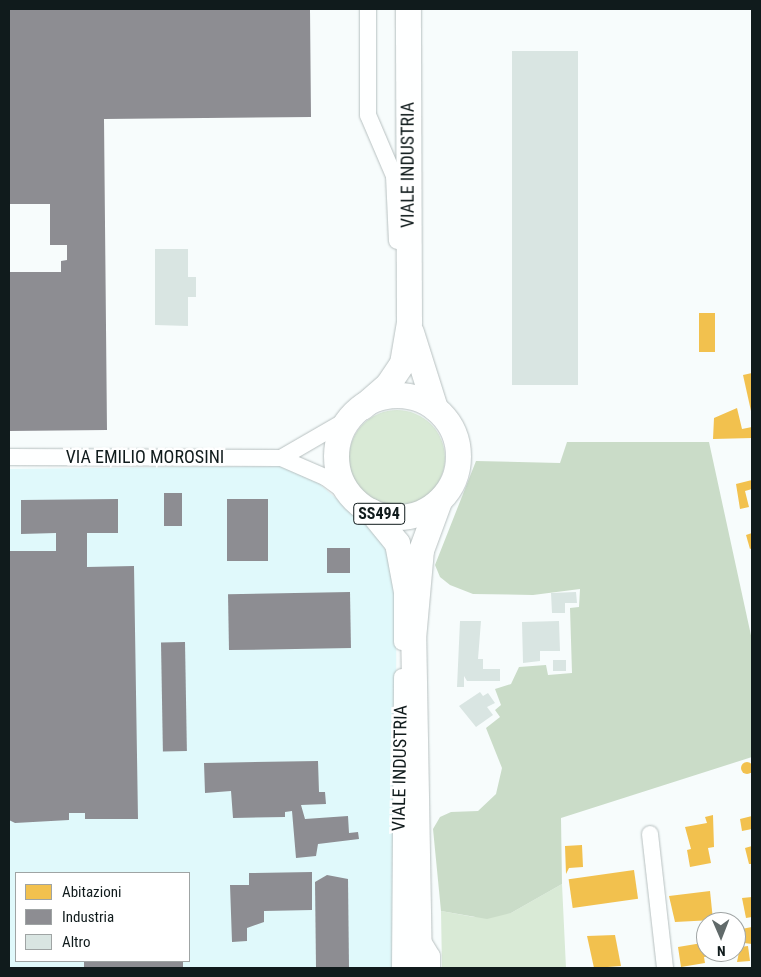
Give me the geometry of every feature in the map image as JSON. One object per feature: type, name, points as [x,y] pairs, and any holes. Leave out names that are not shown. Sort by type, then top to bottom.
[{"type":"main road","name":"VIALE INDUSTRIA","points":[[408,9],[408,322],[402,363],[388,384],[356,412],[340,437],[337,459],[342,480],[396,543],[402,567],[413,639]]},
{"type":"main road","name":"VIALE INDUSTRIA","points":[[408,322],[435,408],[450,426],[458,448],[456,471],[439,501],[421,550],[413,639],[418,968]]},
{"type":"main road","name":"VIALE INDUSTRIA","points":[[356,412],[382,397],[404,395],[435,408]]},
{"type":"main road","name":"SS494","points":[[362,504],[407,516],[439,501]]},
{"type":"street","points":[[368,9],[368,115],[394,176],[398,278],[408,322]]},
{"type":"street","points":[[408,74],[420,38],[420,9]]},
{"type":"street","points":[[281,458],[356,412]]},
{"type":"street","name":"VIA EMILIO MOROSINI","points":[[9,457],[281,458],[325,477],[362,504]]},
{"type":"street","name":"VIALE INDUSTRIA","points":[[400,968],[402,567]]},
{"type":"street","points":[[650,834],[665,968]]},
{"type":"street","points":[[418,932],[432,956],[432,968]]},
{"type":"shaded area","points":[[291,466],[308,474],[376,533],[396,569],[397,968],[9,968],[9,469]]},
{"type":"green space","points":[[397,410],[415,413],[431,424],[442,440],[445,458],[442,476],[431,492],[415,503],[397,506],[379,503],[363,492],[352,476],[349,458],[352,440],[363,424],[379,413]]},
{"type":"green space","points":[[567,442],[709,442],[752,640],[752,757],[561,818],[562,884],[511,913],[487,919],[441,911],[433,829],[440,817],[451,812],[478,811],[496,794],[502,768],[486,728],[500,717],[495,710],[501,705],[495,689],[511,684],[519,667],[546,665],[548,675],[572,673],[570,608],[579,607],[580,589],[533,595],[473,594],[450,585],[440,577],[435,565],[476,461],[560,463]]},
{"type":"green space","points":[[562,884],[566,968],[442,968],[441,911],[474,917],[511,913]]},
{"type":"building: Abitazioni","points":[[699,313],[715,313],[715,352],[699,352]]},
{"type":"building: Abitazioni","points":[[752,373],[752,411],[751,411],[743,375]]},
{"type":"building: Abitazioni","points":[[737,408],[742,429],[752,427],[752,438],[713,439],[714,418]]},
{"type":"building: Abitazioni","points":[[752,480],[752,489],[745,491],[749,507],[740,509],[736,484]]},
{"type":"building: Abitazioni","points":[[752,533],[752,548],[750,549],[746,535]]},
{"type":"building: Abitazioni","points":[[749,762],[752,763],[752,773],[745,774],[742,773],[741,766],[742,763]]},
{"type":"building: Abitazioni","points":[[713,815],[714,847],[708,848],[711,863],[690,867],[687,850],[691,849],[685,827],[707,823],[705,817]]},
{"type":"building: Abitazioni","points":[[752,816],[752,829],[742,831],[740,819]]},
{"type":"building: Abitazioni","points":[[582,845],[583,867],[569,868],[566,874],[565,846]]},
{"type":"building: Abitazioni","points":[[752,846],[752,864],[749,864],[745,848]]},
{"type":"building: Abitazioni","points":[[634,870],[638,899],[573,908],[569,879]]},
{"type":"building: Abitazioni","points":[[710,891],[712,912],[696,912],[696,921],[675,922],[669,896]]},
{"type":"building: Abitazioni","points":[[752,897],[752,917],[746,918],[742,898]]},
{"type":"building: Abitazioni","points":[[752,927],[752,944],[746,943],[746,928]]},
{"type":"building: Abitazioni","points":[[615,935],[621,966],[594,968],[587,936]]},
{"type":"building: Abitazioni","points":[[696,944],[696,962],[705,963],[681,967],[678,947]]},
{"type":"building: Abitazioni","points":[[746,946],[748,946],[750,961],[746,961]]},
{"type":"building: Industria","points":[[9,9],[310,9],[311,117],[104,119],[107,430],[9,431],[9,272],[61,272],[61,261],[67,260],[67,245],[50,245],[50,204],[9,204]]},
{"type":"building: Industria","points":[[164,493],[182,493],[182,526],[164,526]]},
{"type":"building: Industria","points":[[118,499],[118,533],[87,533],[87,567],[134,566],[138,819],[85,819],[85,813],[69,813],[69,820],[15,823],[9,820],[9,551],[56,551],[56,533],[21,534],[21,500]]},
{"type":"building: Industria","points":[[227,499],[268,499],[268,561],[227,561]]},
{"type":"building: Industria","points":[[327,548],[350,548],[350,573],[327,573]]},
{"type":"building: Industria","points":[[350,592],[351,648],[229,650],[228,594]]},
{"type":"building: Industria","points":[[161,642],[185,642],[187,751],[163,751]]},
{"type":"building: Industria","points":[[318,761],[319,792],[325,792],[326,804],[301,805],[305,819],[348,816],[349,833],[358,832],[359,839],[318,844],[316,856],[296,858],[292,811],[285,812],[285,817],[233,818],[231,791],[205,793],[204,763]]},
{"type":"building: Industria","points":[[312,872],[312,910],[264,911],[264,922],[247,928],[247,941],[232,942],[230,885],[249,885],[249,873]]},
{"type":"building: Industria","points":[[327,875],[348,879],[349,968],[316,968],[315,882]]},
{"type":"building: Industria","points":[[84,962],[183,962],[183,967],[84,967]]},
{"type":"building: Altro","points":[[512,51],[578,51],[578,385],[512,385]]},
{"type":"building: Altro","points":[[155,249],[188,249],[188,277],[196,277],[196,297],[188,297],[188,326],[155,325]]},
{"type":"building: Altro","points":[[576,592],[577,603],[565,603],[565,613],[552,613],[551,593]]},
{"type":"building: Altro","points":[[460,621],[481,621],[478,659],[483,659],[483,669],[500,669],[500,681],[467,681],[464,676],[464,687],[457,687]]},
{"type":"building: Altro","points":[[559,621],[560,651],[540,651],[540,661],[523,663],[522,622]]},
{"type":"building: Altro","points":[[553,660],[566,660],[566,671],[553,671]]},
{"type":"building: Altro","points":[[480,692],[483,696],[488,693],[495,703],[487,707],[493,715],[476,727],[459,706]]}]
